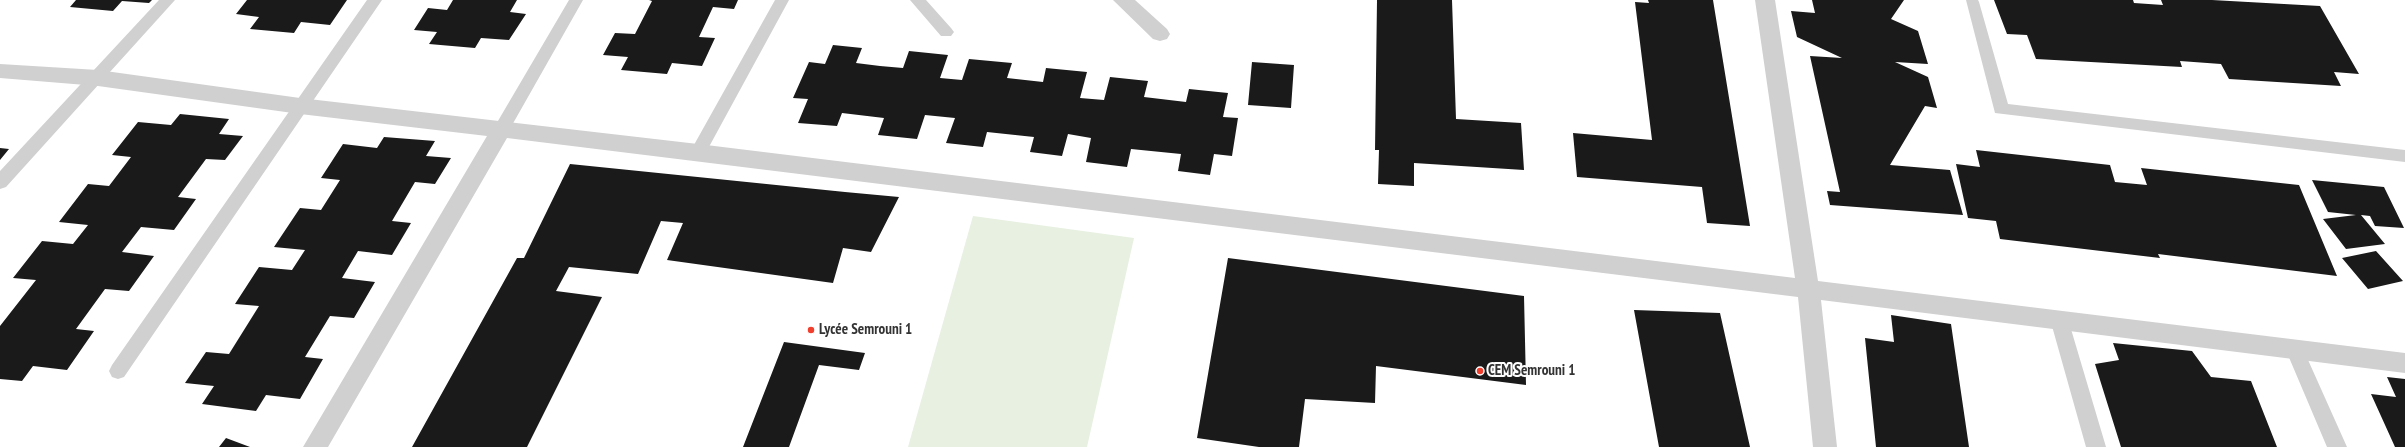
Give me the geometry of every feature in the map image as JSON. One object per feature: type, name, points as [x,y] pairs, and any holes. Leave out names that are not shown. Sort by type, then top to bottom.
[{"type":"street","points":[[1123,0],[1160,34]]},
{"type":"street","points":[[1765,0],[1808,288],[1825,447]]},
{"type":"street","points":[[0,71],[98,78],[300,106],[698,152],[2294,348],[2405,363]]},
{"type":"street","points":[[315,447],[502,130]]},
{"type":"lane","points":[[0,182],[98,78],[168,0]]},
{"type":"lane","points":[[118,371],[300,106],[375,0]]},
{"type":"lane","points":[[502,130],[576,0]]},
{"type":"lane","points":[[698,152],[782,0]]},
{"type":"lane","points":[[917,0],[946,32]]},
{"type":"lane","points":[[1972,2],[2001,109],[2405,156]]},
{"type":"lane","points":[[2059,319],[2096,447]]},
{"type":"lane","points":[[2294,348],[2337,447]]},
{"type":"green space","points":[[973,216],[1134,238],[1087,447],[908,447]]},
{"type":"building","points":[[76,0],[152,0],[149,3],[122,1],[113,11],[70,7]]},
{"type":"building","points":[[247,0],[347,0],[330,25],[301,22],[294,33],[250,29],[259,17],[236,14]]},
{"type":"building","points":[[453,0],[517,0],[510,12],[526,14],[509,40],[481,38],[475,48],[429,44],[437,32],[414,30],[428,8],[447,10]]},
{"type":"building","points":[[649,0],[738,0],[734,9],[713,7],[699,37],[715,38],[702,66],[672,63],[667,74],[621,70],[628,57],[603,55],[615,33],[635,34],[652,1]]},
{"type":"building","points":[[1377,0],[1452,0],[1456,119],[1521,123],[1524,170],[1414,163],[1414,186],[1378,184],[1379,150],[1375,150]]},
{"type":"building","points":[[1648,0],[1713,0],[1750,226],[1707,223],[1702,187],[1577,177],[1573,133],[1652,140],[1635,2],[1649,3]]},
{"type":"building","points":[[1812,0],[1904,0],[1891,19],[1918,31],[1928,64],[1895,62],[1928,77],[1937,108],[1925,106],[1890,165],[1950,170],[1963,215],[1830,205],[1827,191],[1840,192],[1810,56],[1842,58],[1797,37],[1791,11],[1815,13]]},
{"type":"building","points":[[1994,0],[2133,0],[2134,3],[2163,5],[2161,0],[2212,0],[2320,6],[2359,74],[2334,72],[2341,86],[2229,79],[2221,64],[2180,61],[2182,67],[2036,59],[2027,35],[2007,34]]},
{"type":"building","points":[[833,45],[862,48],[856,63],[903,68],[909,51],[948,55],[940,78],[962,80],[969,59],[1012,63],[1007,78],[1043,82],[1046,68],[1087,72],[1080,98],[1104,100],[1110,77],[1148,81],[1144,97],[1186,102],[1189,89],[1228,93],[1223,117],[1238,118],[1232,156],[1214,154],[1210,175],[1178,171],[1181,154],[1131,149],[1127,167],[1086,162],[1091,138],[1068,134],[1062,156],[1030,152],[1034,137],[987,132],[983,147],[946,143],[955,118],[925,115],[917,139],[878,135],[884,118],[842,113],[837,126],[798,123],[808,99],[793,98],[809,62],[825,64]]},
{"type":"building","points":[[1252,62],[1294,65],[1291,108],[1248,105]]},
{"type":"building","points":[[180,114],[229,119],[219,134],[243,136],[225,160],[206,159],[178,197],[196,199],[174,230],[141,227],[122,252],[154,256],[129,291],[105,289],[76,329],[94,331],[67,370],[33,366],[22,381],[0,379],[0,326],[36,280],[13,278],[42,241],[73,244],[88,225],[59,222],[88,184],[109,186],[131,157],[112,155],[138,122],[171,125]]},
{"type":"building","points":[[384,137],[435,141],[426,156],[451,158],[435,184],[415,182],[392,221],[411,223],[392,255],[358,251],[342,278],[375,282],[354,318],[330,316],[305,357],[323,359],[300,399],[266,395],[256,411],[202,404],[214,386],[185,383],[206,352],[229,354],[259,306],[235,304],[259,267],[292,270],[305,250],[274,247],[300,208],[321,210],[340,180],[321,178],[343,144],[377,148]]},
{"type":"building","points":[[0,148],[9,149],[0,160]]},
{"type":"building","points":[[1976,150],[2110,165],[2115,182],[2147,185],[2141,168],[2299,185],[2337,276],[2158,254],[2160,258],[2000,239],[1996,221],[1968,218],[1956,164],[1980,167]]},
{"type":"building","points":[[570,164],[899,197],[871,252],[843,248],[833,283],[667,260],[683,223],[661,221],[638,274],[569,267],[556,291],[602,297],[527,447],[412,447],[517,258],[524,258]]},
{"type":"building","points":[[2312,180],[2384,187],[2404,228],[2375,226],[2370,216],[2361,215],[2385,244],[2346,249],[2323,219],[2356,215],[2328,212]]},
{"type":"building","points":[[2376,251],[2403,281],[2368,289],[2342,258]]},
{"type":"building","points":[[1228,258],[1524,296],[1526,385],[1376,366],[1375,403],[1305,399],[1299,447],[1259,447],[1197,438]]},
{"type":"building","points":[[1634,310],[1720,313],[1750,447],[1659,447]]},
{"type":"building","points":[[1891,315],[1951,324],[1969,447],[1876,447],[1865,338],[1894,342]]},
{"type":"building","points":[[784,342],[865,353],[859,370],[819,365],[789,447],[743,447]]},
{"type":"building","points":[[2113,343],[2192,351],[2211,377],[2251,381],[2277,447],[2121,447],[2095,364],[2119,360]]},
{"type":"building","points":[[2387,377],[2405,379],[2405,447],[2395,447],[2371,394],[2396,397]]},
{"type":"building","points":[[226,438],[250,447],[219,447]]},
{"type":"place","name":"Lycée Semrouni 1","points":[[811,330]]},
{"type":"place","name":"CEM Semrouni 1","points":[[1480,371]]}]
